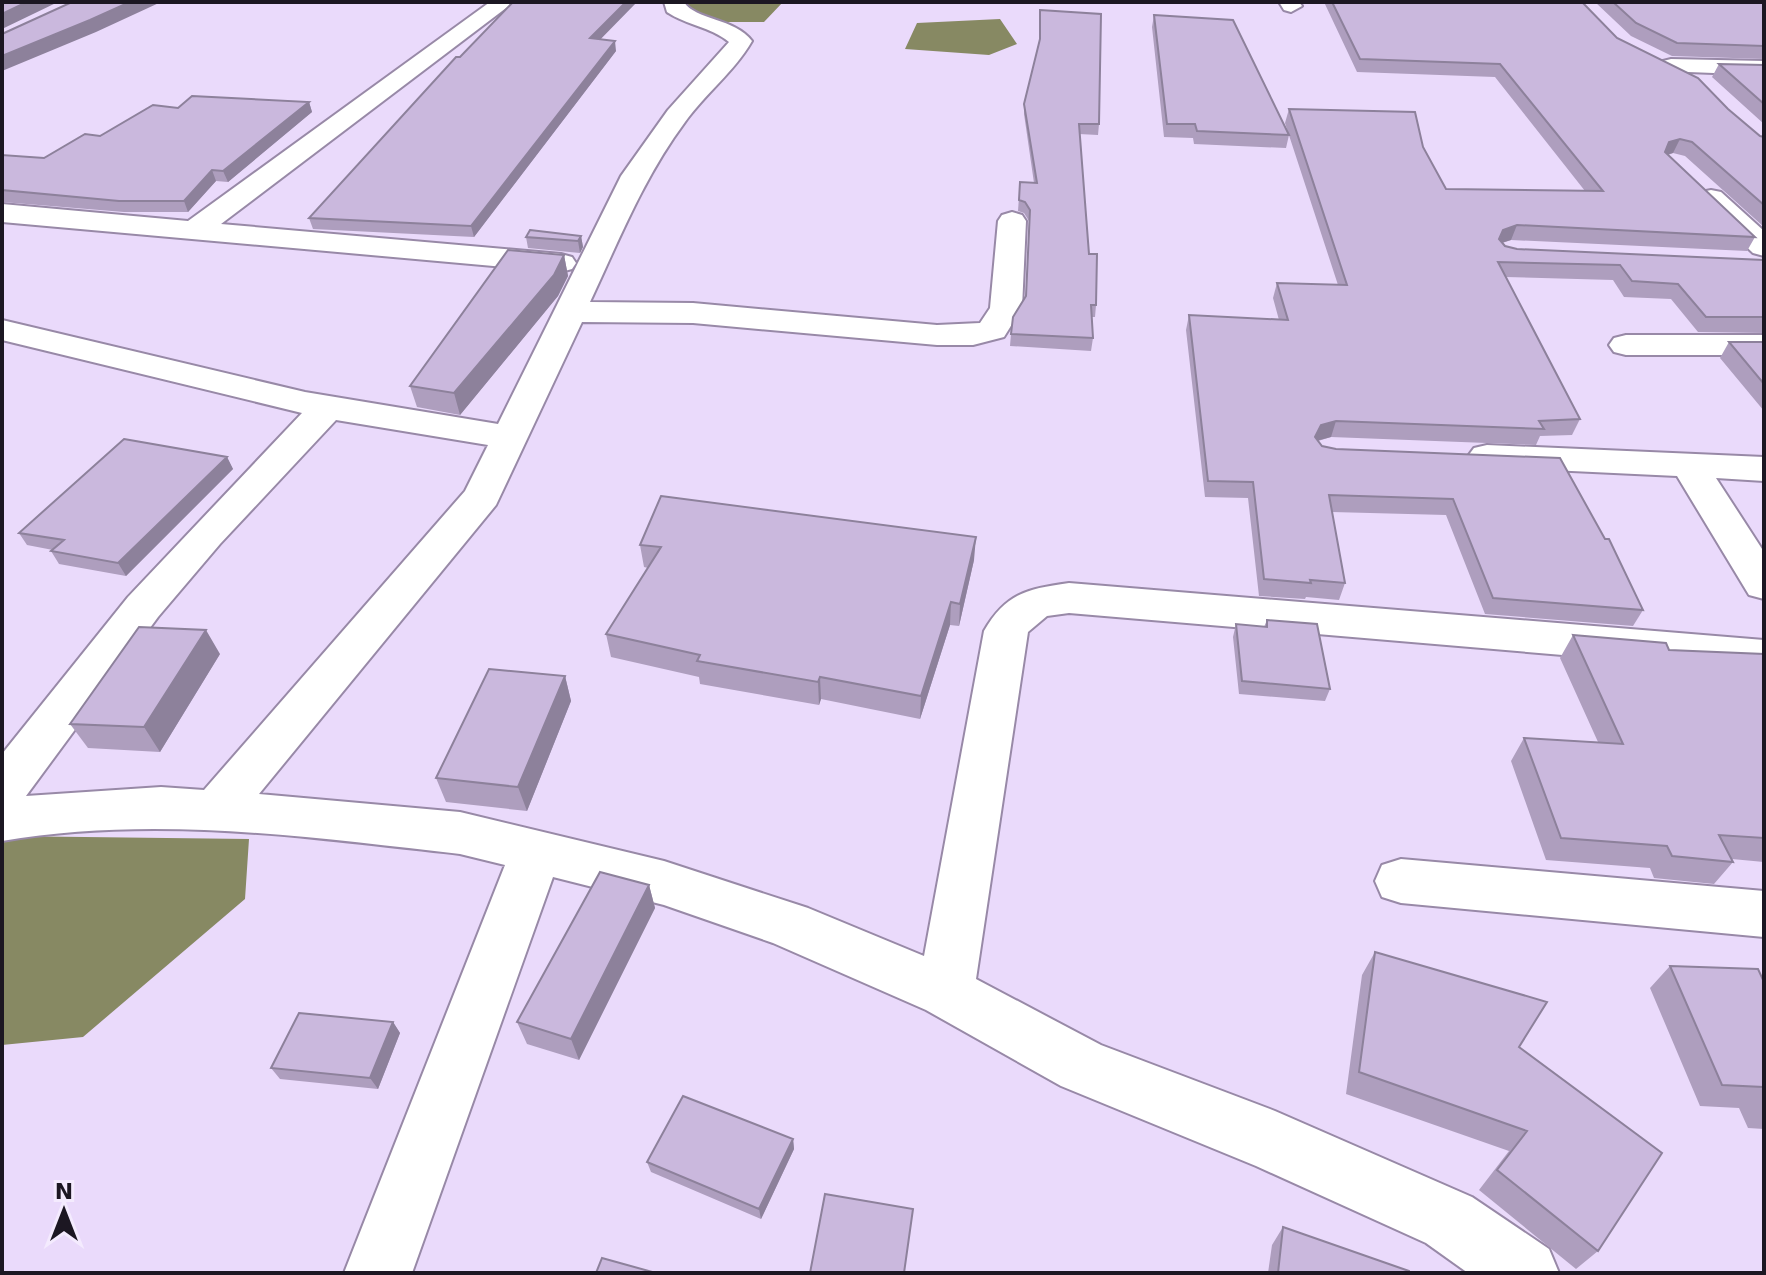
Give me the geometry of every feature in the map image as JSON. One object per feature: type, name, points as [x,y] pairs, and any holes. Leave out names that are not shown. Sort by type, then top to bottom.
[{"type":"street","points":[[194,230],[504,2]]},
{"type":"street","points":[[217,810],[482,496],[635,176],[677,115],[732,56],[741,41],[730,28],[684,15],[674,8],[674,2]]},
{"type":"street","points":[[1647,57],[1688,75],[1712,95]]},
{"type":"street","points":[[1671,66],[1764,68]]},
{"type":"street","points":[[1697,185],[1764,247]]},
{"type":"street","points":[[2,213],[593,266]]},
{"type":"street","points":[[572,312],[693,313],[973,335],[992,330],[1006,308],[1012,221]]},
{"type":"street","points":[[1732,262],[1764,264]]},
{"type":"street","points":[[2,330],[329,406],[511,437]]},
{"type":"street","points":[[1626,345],[1764,345]]},
{"type":"street","points":[[2,790],[143,607],[206,535],[329,406]]},
{"type":"street","points":[[1456,455],[1764,469]]},
{"type":"street","points":[[1688,464],[1764,585]]},
{"type":"street","points":[[946,992],[1006,631],[1017,612],[1039,602],[1069,598],[1764,656]]},
{"type":"street","points":[[2,820],[51,812],[108,808],[217,810],[460,833],[664,883],[789,925],[946,992],[1082,1066],[1275,1142],[1449,1220],[1525,1273]]},
{"type":"street","points":[[378,1273],[536,852]]},
{"type":"street","points":[[1401,881],[1764,914]]},
{"type":"shaded area","points":[[679,2],[783,2],[764,22],[701,22],[666,14]]},
{"type":"shaded area","points":[[1000,19],[1017,44],[989,55],[905,49],[917,23]]},
{"type":"shaded area","points":[[2,836],[249,839],[245,899],[83,1037],[2,1045]]},
{"type":"building","points":[[2,2],[27,2],[2,14]]},
{"type":"building","points":[[72,2],[130,2],[2,56],[2,34]]},
{"type":"building","points":[[513,2],[626,2],[590,38],[615,41],[471,226],[309,218],[456,57],[460,57]]},
{"type":"building","points":[[1332,2],[1582,2],[1617,38],[1698,78],[1728,109],[1764,137],[1764,205],[1692,142],[1680,139],[1669,142],[1665,152],[1755,237],[1517,225],[1503,230],[1499,239],[1505,246],[1517,249],[1764,260],[1764,317],[1706,317],[1678,284],[1632,281],[1620,265],[1498,262],[1580,419],[1539,421],[1544,429],[1336,421],[1321,425],[1315,437],[1322,446],[1336,449],[1560,458],[1605,539],[1609,539],[1643,610],[1493,598],[1453,499],[1329,495],[1345,583],[1264,579],[1253,482],[1208,481],[1189,315],[1288,320],[1277,283],[1347,285],[1289,109],[1415,112],[1423,147],[1446,189],[1603,191],[1500,64],[1360,59]]},
{"type":"building","points":[[1613,2],[1764,2],[1764,46],[1677,43],[1636,23]]},
{"type":"building","points":[[1040,10],[1101,14],[1099,124],[1079,124],[1089,254],[1097,254],[1096,305],[1091,305],[1093,338],[1011,334],[1013,317],[1026,296],[1030,210],[1025,202],[1019,200],[1020,182],[1037,183],[1024,104],[1040,39]]},
{"type":"building","points":[[1154,15],[1233,20],[1289,135],[1197,131],[1195,124],[1167,124]]},
{"type":"building","points":[[1719,64],[1764,65],[1764,104]]},
{"type":"building","points":[[192,96],[309,102],[223,171],[212,170],[184,201],[119,201],[2,190],[2,155],[44,158],[85,134],[100,136],[153,105],[178,108]]},
{"type":"building","points":[[530,230],[581,236],[578,241],[526,237]]},
{"type":"building","points":[[508,250],[564,255],[554,275],[454,393],[410,386]]},
{"type":"building","points":[[1729,342],[1764,342],[1764,384]]},
{"type":"building","points":[[124,439],[227,457],[118,563],[51,551],[64,540],[19,533]]},
{"type":"building","points":[[661,496],[976,537],[960,604],[951,602],[921,696],[820,677],[818,682],[697,661],[700,655],[606,634],[661,547],[640,545]]},
{"type":"building","points":[[1267,620],[1317,624],[1330,689],[1242,681],[1236,624],[1267,627]]},
{"type":"building","points":[[139,627],[206,630],[144,727],[70,724]]},
{"type":"building","points":[[1573,635],[1666,643],[1669,650],[1764,654],[1764,838],[1719,835],[1733,862],[1672,856],[1667,846],[1561,838],[1524,738],[1623,744]]},
{"type":"building","points":[[489,669],[565,676],[518,787],[436,778]]},
{"type":"building","points":[[600,872],[649,885],[571,1039],[517,1022]]},
{"type":"building","points":[[1375,952],[1547,1002],[1519,1047],[1662,1153],[1598,1251],[1497,1170],[1527,1131],[1359,1072]]},
{"type":"building","points":[[1670,966],[1758,969],[1764,982],[1764,1090],[1763,1087],[1722,1085]]},
{"type":"building","points":[[299,1013],[393,1022],[370,1078],[271,1068]]},
{"type":"building","points":[[683,1096],[793,1139],[759,1209],[647,1162]]},
{"type":"building","points":[[825,1194],[913,1209],[904,1273],[810,1273]]},
{"type":"building","points":[[1283,1227],[1409,1271],[1409,1273],[1278,1273]]},
{"type":"building","points":[[602,1258],[656,1273],[596,1273]]}]
